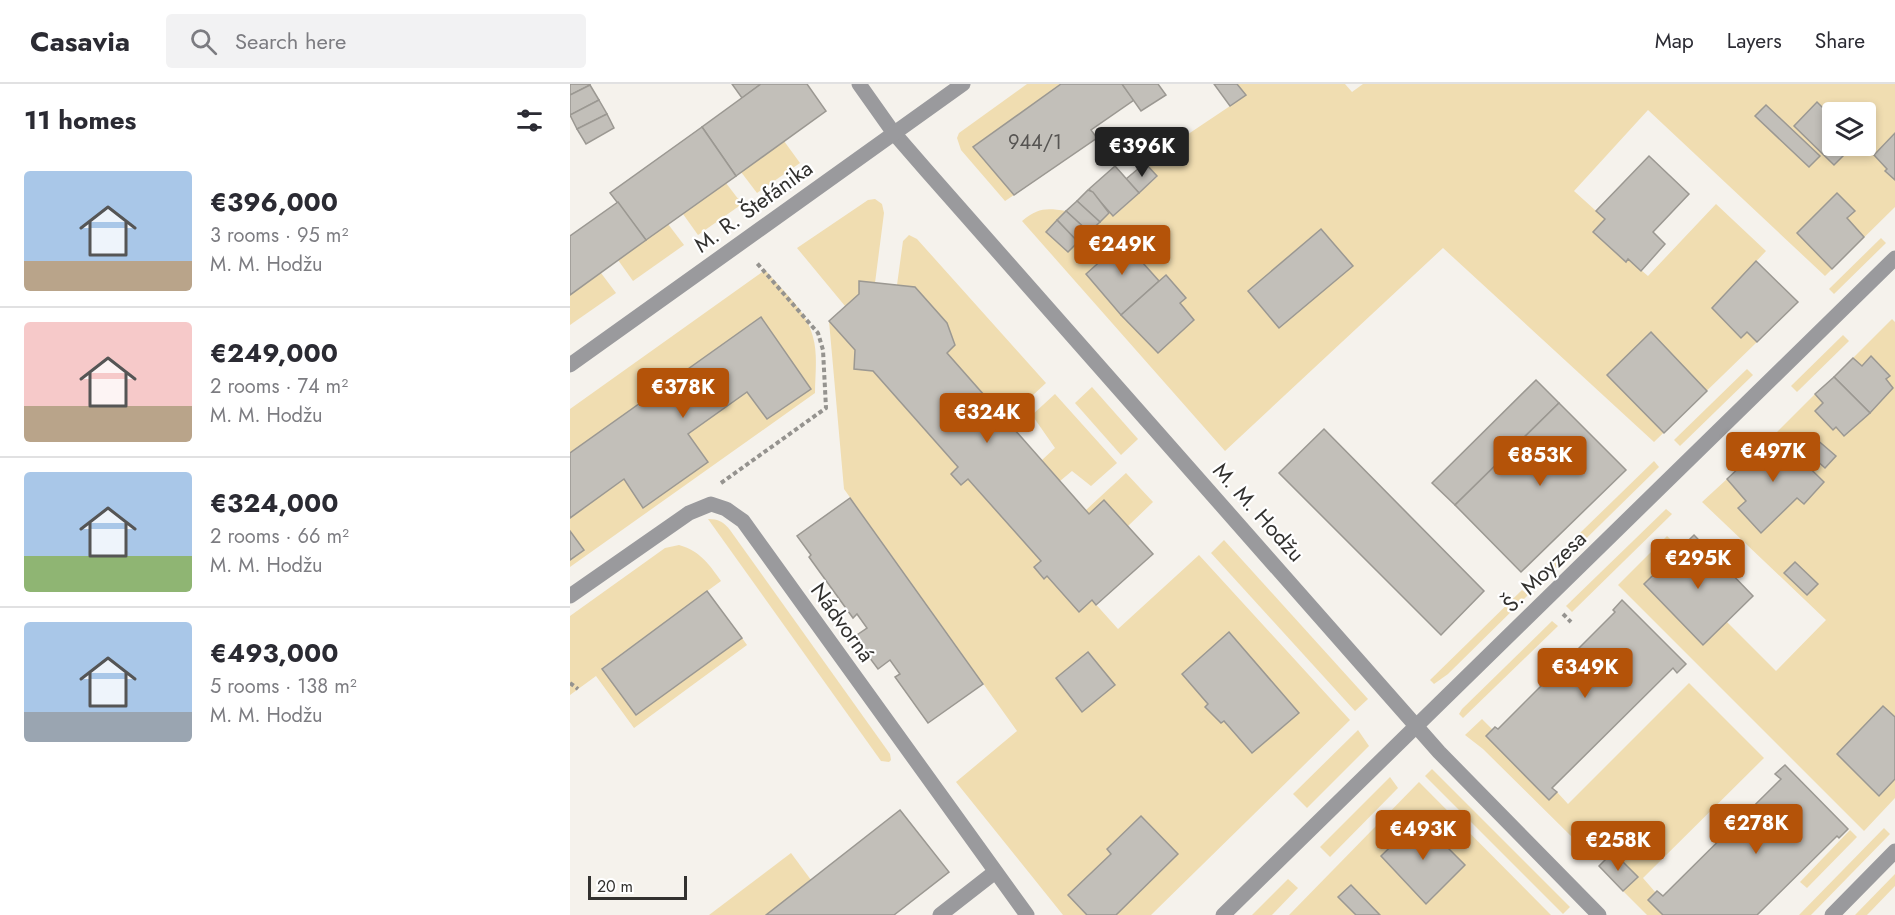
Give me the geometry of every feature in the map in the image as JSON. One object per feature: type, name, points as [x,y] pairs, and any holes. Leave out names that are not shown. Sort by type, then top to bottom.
[{"type":"street","name":"M. M. Hodžu","points":[[859,84],[893,132],[1417,726],[1599,915]]},
{"type":"street","name":"M. R. Štefánika","points":[[570,365],[963,84]]},
{"type":"street","name":"Š. Moyzesa","points":[[1223,915],[1895,258]]},
{"type":"street","name":"Nádvorná","points":[[570,596],[689,513],[711,504],[726,509],[742,521],[1027,915]]},
{"type":"street","points":[[1833,915],[1895,851]]},
{"type":"street","points":[[940,915],[995,872]]},
{"type":"path","points":[[718,484],[826,408],[823,350],[818,333],[756,261]]},
{"type":"path","points":[[570,683],[578,690]]},
{"type":"shaded area","points":[[1027,84],[1061,84],[973,147],[1014,195],[1005,201],[961,150],[957,138],[959,133]]},
{"type":"shaded area","points":[[1237,84],[1345,84],[1352,92],[1363,84],[1895,84],[1895,207],[1825,276],[1648,110],[1574,191],[1605,219],[1594,232],[1625,262],[1628,259],[1648,276],[1716,204],[1766,251],[1712,308],[1747,332],[1757,342],[1654,442],[1443,248],[1225,451],[1022,221],[1042,210],[1066,211],[1046,232],[1068,252],[1109,213],[1114,216],[1157,177],[1145,163],[1245,96]]},
{"type":"shaded area","points":[[784,141],[800,163],[757,193],[741,172]]},
{"type":"shaded area","points":[[726,183],[742,204],[698,235],[683,214]]},
{"type":"shaded area","points":[[875,199],[882,204],[884,213],[875,283],[859,281],[859,294],[845,306],[797,248],[868,200]]},
{"type":"shaded area","points":[[668,224],[684,245],[633,281],[618,260]]},
{"type":"shaded area","points":[[909,235],[917,239],[1046,383],[1006,420],[947,353],[955,345],[947,323],[915,287],[897,285],[903,241]]},
{"type":"shaded area","points":[[1881,238],[1886,243],[1834,294],[1829,289]]},
{"type":"shaded area","points":[[765,270],[793,301],[810,327],[815,351],[815,393],[570,567],[570,560],[584,550],[570,531],[570,518],[624,479],[643,507],[708,462],[688,434],[747,392],[767,419],[811,389],[761,317],[570,453],[570,409]]},
{"type":"shaded area","points":[[601,273],[616,293],[570,325],[570,295]]},
{"type":"shaded area","points":[[1892,319],[1895,322],[1895,798],[1864,831],[1618,585],[1667,536],[1680,548],[1644,584],[1704,644],[1727,622],[1776,671],[1826,620],[1702,502],[1727,479],[1746,501],[1738,508],[1761,533],[1797,498],[1804,504],[1823,482],[1775,434],[1815,394],[1823,403],[1815,411],[1833,430],[1836,427],[1844,436],[1870,413],[1893,388],[1886,379],[1890,375],[1871,357],[1862,366],[1853,358]]},
{"type":"shaded area","points":[[829,321],[855,350],[854,369],[873,371],[958,467],[951,474],[961,485],[968,479],[1041,561],[1034,567],[1044,578],[1047,576],[1079,611],[1092,600],[1118,629],[1199,555],[1350,720],[1151,915],[1063,915],[956,782],[1017,731],[844,489]],"holes":[[[1088,653],[1115,685],[1082,712],[1056,679]]]},
{"type":"shaded area","points":[[1843,335],[1849,341],[1797,392],[1791,386]]},
{"type":"shaded area","points":[[1747,369],[1753,375],[1680,446],[1674,440]]},
{"type":"shaded area","points":[[1092,387],[1138,439],[1121,455],[1075,403]]},
{"type":"shaded area","points":[[1055,394],[1117,463],[1091,486],[1072,471],[1060,481],[1042,460],[1055,448],[1032,415]]},
{"type":"shaded area","points":[[1654,461],[1659,467],[1550,574],[1544,568]]},
{"type":"shaded area","points":[[1126,473],[1153,502],[1128,526],[1104,501],[1089,514],[1086,510]]},
{"type":"shaded area","points":[[1666,509],[1672,514],[1572,612],[1566,606]]},
{"type":"shaded area","points":[[708,519],[720,522],[730,530],[890,754],[889,762],[881,761]]},
{"type":"shaded area","points":[[1224,540],[1368,699],[1355,711],[1211,553]]},
{"type":"shaded area","points":[[679,545],[698,555],[721,581],[602,668],[636,715],[742,638],[747,645],[634,728],[596,676],[570,695],[570,616],[665,548]]},
{"type":"shaded area","points":[[1522,590],[1528,595],[1448,674],[1434,684],[1430,680]]},
{"type":"shaded area","points":[[1552,621],[1558,626],[1463,718],[1459,714],[1462,709]]},
{"type":"shaded area","points":[[1689,683],[1764,758],[1643,878],[1656,893],[1649,900],[1663,915],[1647,915],[1623,891],[1637,877],[1589,826],[1575,840],[1483,749],[1465,735],[1482,719],[1492,729],[1486,736],[1549,799],[1557,792],[1568,804]]},
{"type":"shaded area","points":[[1358,730],[1369,746],[1307,808],[1293,794]]},
{"type":"shaded area","points":[[1432,769],[1570,907],[1563,914],[1425,776]]},
{"type":"shaded area","points":[[1390,777],[1398,788],[1330,857],[1320,847]]},
{"type":"shaded area","points":[[1419,782],[1551,915],[1289,915]]},
{"type":"shaded area","points":[[1884,828],[1890,834],[1811,915],[1799,915]]},
{"type":"shaded area","points":[[1850,830],[1857,837],[1807,888],[1800,882]]},
{"type":"shaded area","points":[[791,853],[811,880],[766,915],[709,915]]},
{"type":"shaded area","points":[[1895,874],[1895,886],[1867,915],[1855,915]]},
{"type":"shaded area","points":[[1288,879],[1298,888],[1272,915],[1252,915]]},
{"type":"building","points":[[570,84],[590,84],[590,85],[570,95]]},
{"type":"building","points":[[732,84],[761,84],[742,98]]},
{"type":"building","points":[[761,84],[807,84],[826,111],[736,176],[702,127]]},
{"type":"building","points":[[1061,84],[1122,84],[1134,100],[1091,130],[1097,138],[1014,195],[973,147]]},
{"type":"building","points":[[1122,84],[1158,84],[1166,95],[1141,111]]},
{"type":"building","points":[[1214,84],[1237,84],[1246,95],[1230,106]]},
{"type":"building","points":[[590,85],[599,100],[570,115],[570,95]]},
{"type":"building","points":[[599,100],[607,114],[577,129],[570,115]]},
{"type":"building","points":[[1817,102],[1822,107],[1822,153],[1794,126]]},
{"type":"building","points":[[1766,105],[1820,156],[1809,167],[1755,116]]},
{"type":"building","points":[[607,114],[614,128],[586,144],[577,129]]},
{"type":"building","points":[[702,127],[736,176],[646,240],[610,193]]},
{"type":"building","points":[[1895,133],[1895,180],[1885,171],[1887,169],[1875,156]]},
{"type":"building","points":[[1649,156],[1689,194],[1653,232],[1665,244],[1641,271],[1628,259],[1626,262],[1593,232],[1605,219],[1596,211]]},
{"type":"building","points":[[1825,156],[1843,156],[1834,165]]},
{"type":"building","points":[[1145,163],[1157,176],[1139,193],[1126,179]]},
{"type":"building","points":[[1115,166],[1139,193],[1113,216],[1089,189]]},
{"type":"building","points":[[1088,190],[1093,192],[1109,213],[1100,222],[1077,201]]},
{"type":"building","points":[[1837,193],[1855,211],[1847,218],[1864,237],[1832,269],[1797,233]]},
{"type":"building","points":[[1077,201],[1100,222],[1089,232],[1066,211]]},
{"type":"building","points":[[618,202],[646,240],[570,295],[570,236]]},
{"type":"building","points":[[1066,211],[1089,232],[1078,242],[1057,220]]},
{"type":"building","points":[[1057,220],[1078,242],[1068,252],[1046,232]]},
{"type":"building","points":[[1321,229],[1353,266],[1279,328],[1248,291]]},
{"type":"building","points":[[1118,235],[1159,281],[1121,315],[1086,274],[1105,257],[1101,252]]},
{"type":"building","points":[[1756,261],[1798,302],[1757,342],[1747,332],[1741,338],[1712,308]]},
{"type":"building","points":[[1166,275],[1186,298],[1180,303],[1194,320],[1158,353],[1121,315]]},
{"type":"building","points":[[859,281],[915,287],[947,323],[955,345],[947,353],[1089,514],[1104,500],[1153,554],[1096,605],[1092,600],[1079,612],[1047,576],[1044,579],[1034,567],[1041,561],[968,479],[961,485],[951,474],[958,467],[873,371],[854,369],[855,350],[829,321],[859,294]]},
{"type":"building","points":[[761,317],[811,389],[767,419],[747,392],[688,434],[708,462],[643,508],[624,479],[570,518],[570,453]]},
{"type":"building","points":[[1651,332],[1707,391],[1664,433],[1607,375]]},
{"type":"building","points":[[1871,356],[1890,376],[1886,379],[1893,388],[1870,413],[1834,377],[1853,358],[1862,366]]},
{"type":"building","points":[[1834,377],[1870,413],[1844,436],[1836,427],[1833,430],[1815,411],[1823,403],[1815,394]]},
{"type":"building","points":[[1536,380],[1559,403],[1455,505],[1432,483]]},
{"type":"building","points":[[1559,403],[1626,470],[1521,572],[1455,505]]},
{"type":"building","points":[[1324,429],[1484,591],[1441,635],[1279,473]]},
{"type":"building","points":[[1775,434],[1824,482],[1804,504],[1797,498],[1761,533],[1738,508],[1746,501],[1727,479]]},
{"type":"building","points":[[1815,438],[1836,456],[1825,468],[1805,450]]},
{"type":"building","points":[[850,498],[983,684],[928,723],[895,677],[900,674],[890,660],[878,669],[854,637],[867,628],[857,614],[853,618],[809,557],[811,555],[797,536]]},
{"type":"building","points":[[570,531],[584,550],[570,560]]},
{"type":"building","points":[[1694,535],[1753,596],[1703,645],[1644,584]]},
{"type":"building","points":[[1795,562],[1818,584],[1807,595],[1784,573]]},
{"type":"building","points":[[707,591],[742,638],[636,715],[602,669]]},
{"type":"building","points":[[1622,600],[1686,664],[1677,673],[1673,668],[1552,788],[1557,792],[1549,800],[1486,736],[1495,727],[1498,729],[1615,612],[1613,610]]},
{"type":"building","points":[[1229,632],[1299,713],[1252,753],[1224,721],[1221,723],[1205,707],[1208,704],[1182,674]]},
{"type":"building","points":[[1088,652],[1115,685],[1082,712],[1056,678]]},
{"type":"building","points":[[1883,706],[1895,717],[1895,779],[1879,796],[1837,754]]},
{"type":"building","points":[[1785,765],[1848,829],[1839,838],[1837,836],[1757,915],[1663,915],[1648,900],[1657,891],[1663,896],[1781,779],[1775,774]]},
{"type":"building","points":[[900,810],[949,872],[894,915],[766,915]]},
{"type":"building","points":[[1141,816],[1178,854],[1116,915],[1087,915],[1068,895],[1111,854],[1107,849]]},
{"type":"building","points":[[1419,819],[1465,865],[1426,904],[1381,856]]},
{"type":"building","points":[[1613,852],[1638,877],[1623,891],[1599,866]]},
{"type":"building","points":[[1351,885],[1380,915],[1356,915],[1338,897]]}]
